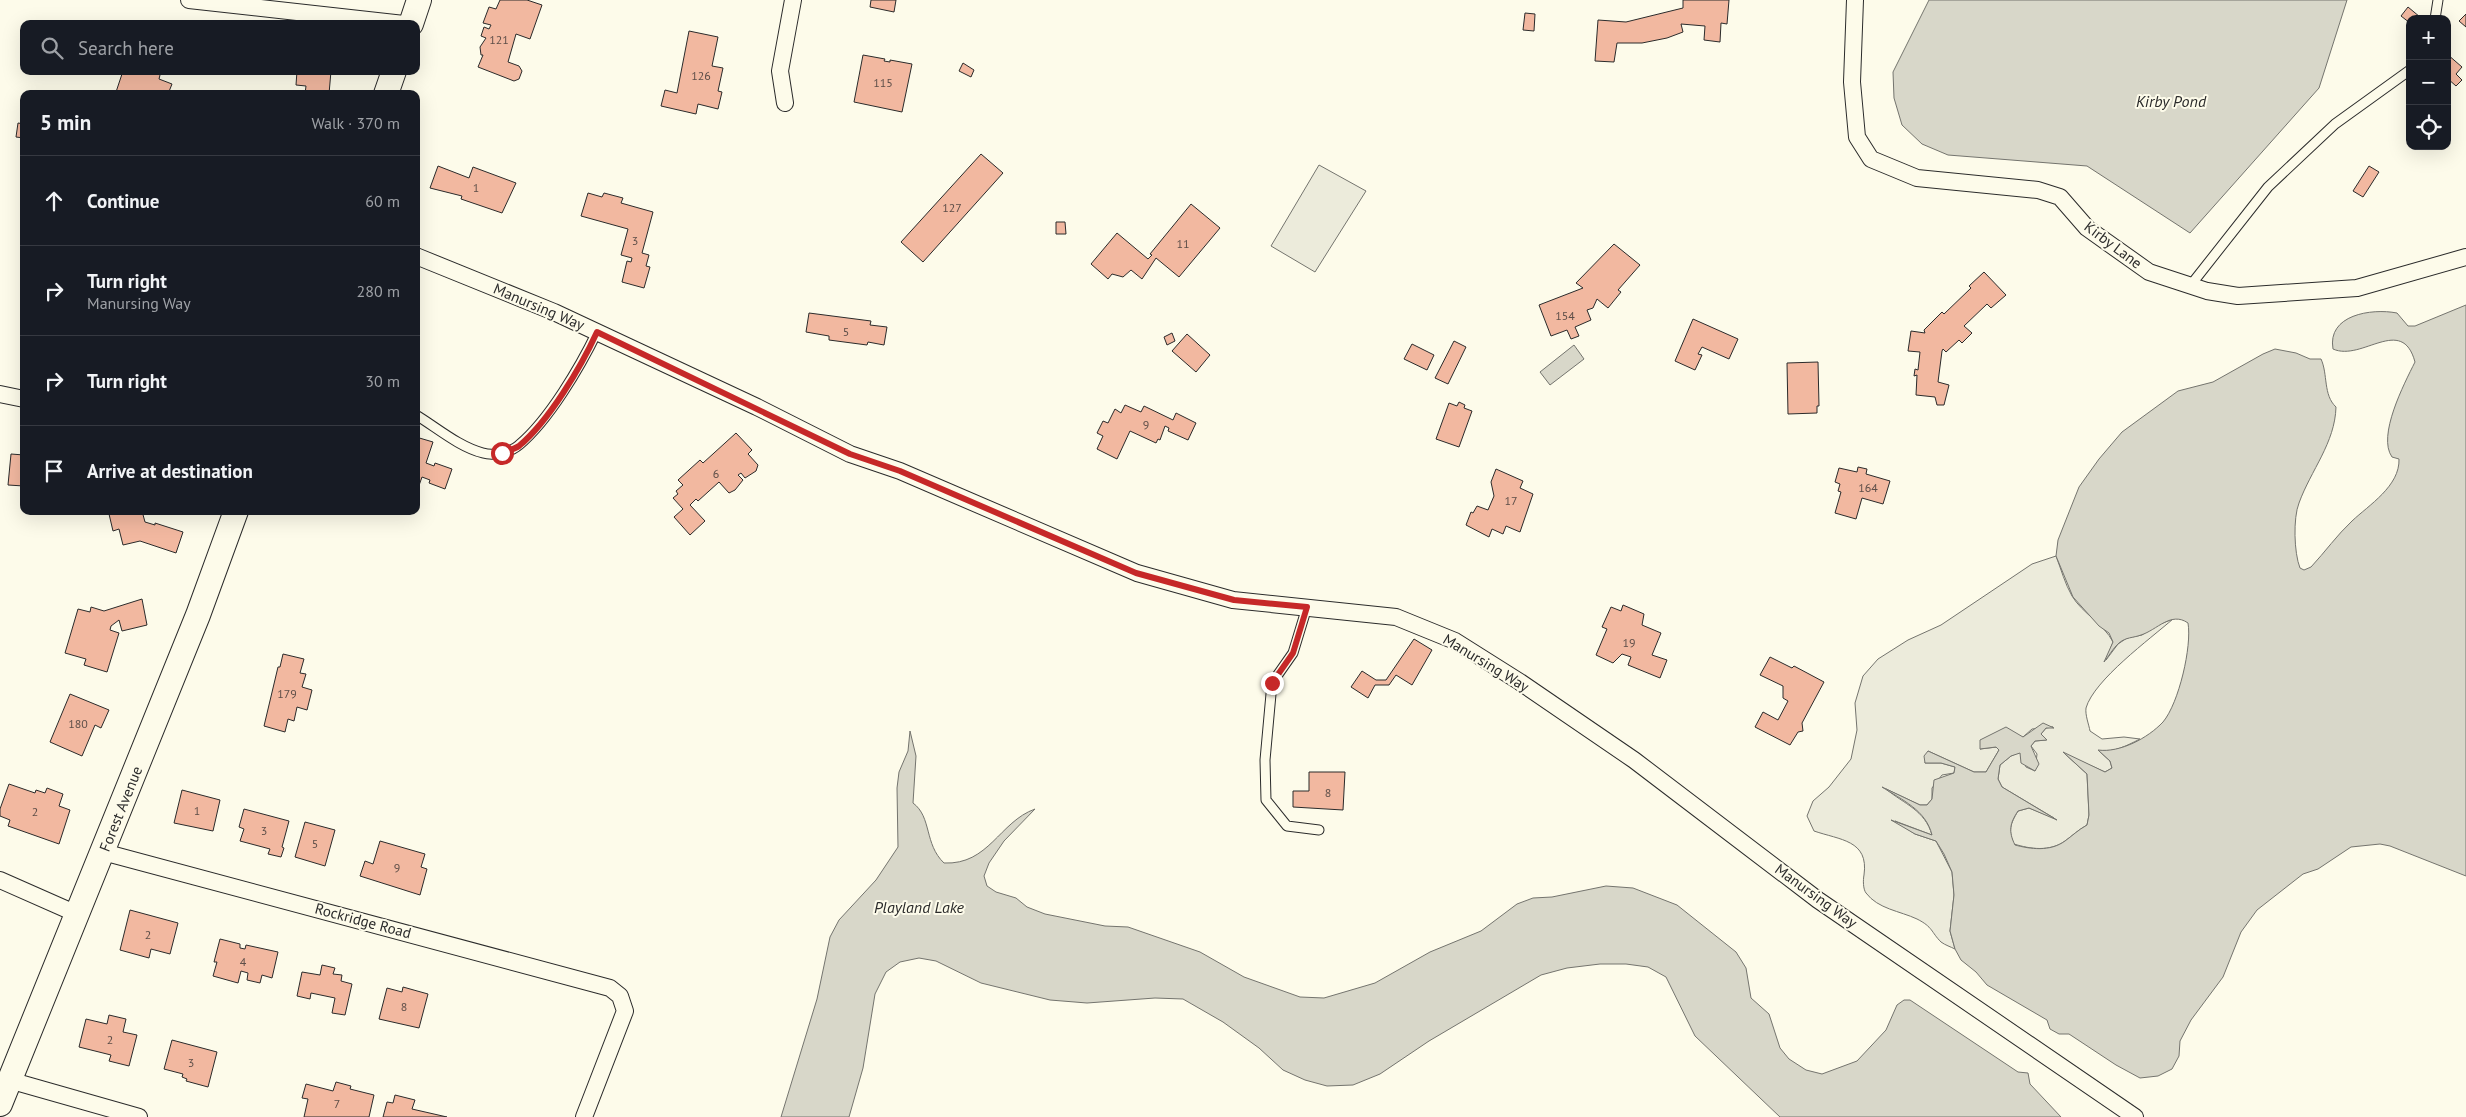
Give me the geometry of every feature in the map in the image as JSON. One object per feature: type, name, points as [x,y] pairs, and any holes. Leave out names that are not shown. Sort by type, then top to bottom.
[{"type":"street","points":[[189,0],[368,20]]},
{"type":"street","points":[[412,20],[419,0]]},
{"type":"street","points":[[785,103],[780,71],[793,0]]},
{"type":"street","name":"Kirby Lane","points":[[1855,0],[1852,82],[1857,137],[1871,158],[1917,178],[2038,190],[2060,197],[2088,228],[2149,272],[2207,291],[2238,296],[2357,288],[2466,257]]},
{"type":"street","points":[[387,90],[393,75]]},
{"type":"street","name":"Manursing Way","points":[[420,258],[554,312],[850,454],[900,471],[1136,573],[1234,600],[1396,617],[1455,641],[1520,682],[1634,760],[1818,900],[2135,1117]]},
{"type":"street","points":[[0,394],[20,398]]},
{"type":"street","name":"Forest Avenue","points":[[0,1104],[198,615],[235,515]]},
{"type":"street","name":"Rockridge Road","points":[[103,852],[610,988],[620,996],[625,1011],[584,1117]]},
{"type":"street","points":[[0,880],[77,914]]},
{"type":"street","points":[[9,1080],[139,1117]]},
{"type":"lane","points":[[2436,15],[2438,0]]},
{"type":"lane","points":[[2190,286],[2268,187],[2335,124],[2406,73]]},
{"type":"lane","points":[[420,417],[472,449],[484,454],[502,453],[518,447],[542,421],[558,398],[584,360],[597,332]]},
{"type":"lane","points":[[1307,607],[1293,653],[1272,683],[1265,760],[1266,800],[1287,826],[1319,830]]},
{"type":"shaded area","points":[[1319,165],[1366,191],[1315,272],[1271,246]]},
{"type":"shaded area","points":[[2056,556],[2072,596],[2113,642],[2106,660],[2118,644],[2127,638],[2142,635],[2155,626],[2173,619],[2124,660],[2091,697],[2086,708],[2090,731],[2102,739],[2124,737],[2140,739],[2115,749],[2099,751],[2110,761],[2112,768],[2105,772],[2065,754],[2087,774],[2089,815],[2087,825],[2065,841],[2053,847],[2040,849],[2014,844],[2011,828],[2018,811],[2029,808],[2054,818],[2002,787],[1998,779],[2000,765],[2011,756],[2020,752],[2026,767],[2035,771],[2037,754],[2031,746],[2035,741],[2046,740],[2041,734],[2046,728],[2053,727],[2032,729],[2023,737],[1980,749],[1997,747],[1999,750],[1986,772],[1974,772],[1928,751],[1925,763],[1941,763],[1955,767],[1954,773],[1942,775],[1932,788],[1932,799],[1927,805],[1920,805],[1886,789],[1919,813],[1929,826],[1932,835],[1895,821],[1915,834],[1936,841],[1952,872],[1954,895],[1950,931],[1955,949],[1941,942],[1929,927],[1922,922],[1883,906],[1871,898],[1864,889],[1864,863],[1862,855],[1857,848],[1851,843],[1814,831],[1807,816],[1813,801],[1829,787],[1851,759],[1857,730],[1855,703],[1863,676],[1878,659],[1908,640],[1941,625],[2032,564]]},
{"type":"water","name":"Kirby Pond","points":[[1929,0],[2347,0],[2319,88],[2190,233],[2087,166],[1948,155],[1922,144],[1902,125],[1894,98],[1893,72]]},
{"type":"water","points":[[2466,305],[2466,876],[2390,846],[2380,844],[2351,847],[2318,869],[2303,874],[2257,910],[2241,932],[2223,977],[2191,1020],[2180,1041],[2179,1056],[2172,1069],[2158,1076],[2140,1078],[2116,1065],[2069,1034],[2059,1034],[2050,1029],[2047,1020],[1987,985],[1976,972],[1961,960],[1955,949],[1950,931],[1954,895],[1952,872],[1944,854],[1936,841],[1915,834],[1891,820],[1932,835],[1929,826],[1919,812],[1882,787],[1920,805],[1927,805],[1932,799],[1934,780],[1954,773],[1955,767],[1941,763],[1925,763],[1924,756],[1928,751],[1974,772],[1986,772],[1999,750],[1996,747],[1980,749],[1980,740],[2006,727],[2023,737],[2043,723],[2054,728],[2046,728],[2041,734],[2047,740],[2035,741],[2031,746],[2039,764],[2035,771],[2021,763],[2020,753],[2011,756],[2000,765],[1998,779],[2002,787],[2057,820],[2029,808],[2018,811],[2011,827],[2011,835],[2015,845],[2033,848],[2053,847],[2087,825],[2089,815],[2087,774],[2063,752],[2105,772],[2112,768],[2110,761],[2098,750],[2124,747],[2142,739],[2157,728],[2169,713],[2179,688],[2186,659],[2189,633],[2188,623],[2176,619],[2170,620],[2147,633],[2122,641],[2104,662],[2113,642],[2109,633],[2099,626],[2073,597],[2056,556],[2058,540],[2079,487],[2099,459],[2122,432],[2178,391],[2213,382],[2275,349],[2296,353],[2310,359],[2321,359],[2329,397],[2336,407],[2335,420],[2327,444],[2297,509],[2295,526],[2296,554],[2300,568],[2304,570],[2311,567],[2347,526],[2382,494],[2394,478],[2398,469],[2399,459],[2392,457],[2388,448],[2390,424],[2399,396],[2415,362],[2409,348],[2401,342],[2391,340],[2356,350],[2344,351],[2333,349],[2333,337],[2337,328],[2353,316],[2375,312],[2397,313],[2408,326],[2415,326]]},
{"type":"water","points":[[1574,345],[1584,359],[1550,385],[1540,372]]},
{"type":"water","name":"Playland Lake","points":[[910,731],[916,756],[913,803],[923,816],[933,848],[944,863],[959,862],[972,857],[993,842],[1012,823],[1035,809],[1004,841],[989,863],[984,876],[987,886],[996,892],[1016,898],[1027,907],[1045,914],[1105,926],[1128,927],[1200,952],[1244,977],[1300,997],[1324,998],[1375,983],[1430,952],[1481,931],[1517,904],[1533,898],[1552,897],[1606,886],[1633,888],[1677,905],[1736,952],[1746,968],[1751,998],[1769,1014],[1780,1048],[1789,1059],[1806,1070],[1822,1074],[1857,1061],[1886,1030],[1897,1005],[1904,1000],[1910,1000],[2018,1072],[2028,1073],[2030,1084],[2061,1117],[1780,1117],[1695,1036],[1666,977],[1648,967],[1626,964],[1600,964],[1567,968],[1541,975],[1429,1041],[1380,1074],[1353,1085],[1327,1086],[1305,1080],[1283,1070],[1259,1048],[1223,1022],[1183,999],[1155,998],[1087,1003],[1050,1000],[981,983],[936,961],[919,958],[900,962],[886,972],[875,994],[863,1068],[849,1117],[781,1117],[817,999],[830,937],[839,920],[876,880],[898,847],[897,788],[899,772],[908,751]]},
{"type":"building","points":[[500,0],[527,0],[542,5],[530,39],[516,34],[508,62],[519,66],[522,71],[519,79],[514,81],[478,67],[483,55],[481,55],[480,47],[486,38],[481,36],[484,27],[489,29],[491,25],[483,23],[489,7],[496,9]]},
{"type":"building","points":[[871,0],[896,0],[894,12],[870,7]]},
{"type":"building","points":[[1683,0],[1729,0],[1727,24],[1721,23],[1720,42],[1704,40],[1705,26],[1681,24],[1683,32],[1667,38],[1642,43],[1617,43],[1614,62],[1595,61],[1598,20],[1626,22],[1683,8]]},
{"type":"building","points":[[2408,7],[2418,15],[2406,15],[2406,20],[2401,16]]},
{"type":"building","points":[[1525,13],[1535,14],[1534,31],[1523,30]]},
{"type":"building","points":[[2466,14],[2466,27],[2459,21]]},
{"type":"building","points":[[689,31],[718,37],[712,66],[723,68],[718,91],[722,92],[718,109],[698,104],[696,114],[661,106],[665,90],[677,93]]},
{"type":"building","points":[[863,55],[885,59],[884,61],[890,62],[890,60],[912,64],[902,112],[854,102]]},
{"type":"building","points":[[2451,57],[2462,67],[2456,74],[2462,80],[2456,86],[2451,82]]},
{"type":"building","points":[[963,63],[974,70],[971,77],[959,71]]},
{"type":"building","points":[[122,75],[160,75],[159,79],[172,84],[170,90],[117,90]]},
{"type":"building","points":[[297,75],[331,75],[329,90],[306,90],[306,86],[296,85]]},
{"type":"building","points":[[18,123],[20,123],[20,138],[16,137]]},
{"type":"building","points":[[981,154],[1003,173],[923,262],[901,242]]},
{"type":"building","points":[[438,166],[469,178],[473,167],[516,183],[502,213],[461,199],[462,196],[430,188]]},
{"type":"building","points":[[2369,166],[2379,172],[2363,197],[2353,191]]},
{"type":"building","points":[[588,193],[602,197],[604,193],[623,198],[621,203],[653,212],[642,253],[649,255],[646,266],[650,267],[644,288],[622,282],[627,261],[631,262],[632,258],[621,255],[628,229],[581,216]]},
{"type":"building","points":[[1191,204],[1220,228],[1179,277],[1156,258],[1142,279],[1131,270],[1123,277],[1112,274],[1108,279],[1091,264],[1117,233],[1148,259],[1152,255],[1150,254]]},
{"type":"building","points":[[1056,222],[1065,222],[1066,234],[1056,234]]},
{"type":"building","points":[[1614,244],[1640,265],[1618,290],[1621,292],[1608,308],[1597,299],[1593,308],[1587,310],[1591,320],[1575,327],[1579,336],[1571,339],[1567,330],[1551,336],[1539,305],[1583,288],[1576,283]]},
{"type":"building","points":[[1984,272],[2006,295],[1991,308],[1987,304],[1964,326],[1972,333],[1962,343],[1959,340],[1946,352],[1943,349],[1938,382],[1949,385],[1944,405],[1937,405],[1935,397],[1916,395],[1917,375],[1914,376],[1915,369],[1918,370],[1920,352],[1908,351],[1911,331],[1925,333],[1924,330],[1971,288],[1969,286]]},
{"type":"building","points":[[809,313],[871,321],[870,325],[887,327],[884,345],[868,342],[867,345],[829,340],[829,336],[806,332]]},
{"type":"building","points":[[1693,319],[1738,339],[1729,359],[1702,347],[1698,354],[1702,355],[1695,370],[1675,361]]},
{"type":"building","points":[[1172,333],[1175,341],[1167,345],[1164,337]]},
{"type":"building","points":[[1187,334],[1210,355],[1196,372],[1172,351]]},
{"type":"building","points":[[1454,341],[1466,347],[1448,384],[1435,378]]},
{"type":"building","points":[[1412,344],[1434,355],[1427,370],[1404,359]]},
{"type":"building","points":[[1818,362],[1819,406],[1817,406],[1817,413],[1788,414],[1787,363]]},
{"type":"building","points":[[1459,402],[1465,405],[1464,408],[1472,411],[1459,447],[1436,439],[1449,403],[1457,406]]},
{"type":"building","points":[[1125,405],[1141,412],[1144,406],[1173,420],[1176,413],[1196,423],[1188,440],[1168,431],[1169,428],[1165,426],[1160,440],[1158,439],[1156,443],[1130,431],[1117,459],[1097,449],[1103,436],[1097,433],[1103,421],[1108,423],[1115,409],[1121,413]]},
{"type":"building","points":[[736,433],[752,450],[748,454],[758,465],[756,471],[745,478],[741,473],[738,475],[743,480],[735,490],[729,493],[719,482],[698,501],[696,499],[690,505],[705,521],[690,535],[674,517],[683,509],[673,498],[678,494],[676,491],[683,485],[678,480],[700,460],[703,463]]},
{"type":"building","points":[[420,438],[433,442],[426,463],[434,466],[435,463],[452,469],[445,489],[429,483],[430,480],[422,477],[420,483]]},
{"type":"building","points":[[11,454],[20,455],[20,486],[8,485]]},
{"type":"building","points":[[1858,467],[1867,469],[1866,474],[1890,481],[1883,504],[1862,498],[1856,519],[1835,513],[1841,492],[1838,491],[1840,484],[1835,482],[1839,468],[1857,472]]},
{"type":"building","points":[[1496,469],[1523,481],[1520,488],[1533,494],[1520,532],[1506,526],[1503,534],[1492,529],[1489,537],[1466,525],[1471,512],[1473,513],[1477,506],[1488,510],[1494,496],[1491,482]]},
{"type":"building","points":[[109,515],[143,515],[145,522],[155,525],[155,523],[183,532],[176,553],[140,541],[123,545],[119,529],[113,531]]},
{"type":"building","points":[[142,599],[147,625],[122,631],[119,620],[111,626],[110,630],[119,633],[107,672],[84,665],[86,659],[65,653],[78,609],[90,612],[91,607],[104,611]]},
{"type":"building","points":[[1623,605],[1644,614],[1642,625],[1661,633],[1652,655],[1667,660],[1660,678],[1628,665],[1631,657],[1622,654],[1613,663],[1596,655],[1607,629],[1602,627],[1611,607],[1621,611]]},
{"type":"building","points":[[1414,639],[1432,650],[1412,685],[1396,675],[1389,685],[1375,685],[1368,698],[1351,687],[1362,671],[1376,680],[1386,680]]},
{"type":"building","points":[[283,654],[304,659],[300,673],[306,674],[302,687],[312,690],[307,710],[297,707],[294,721],[288,719],[285,732],[264,726],[278,667],[280,667]]},
{"type":"building","points":[[1770,657],[1792,668],[1794,666],[1824,682],[1802,723],[1803,731],[1798,732],[1790,745],[1755,727],[1763,712],[1778,720],[1788,701],[1783,698],[1783,686],[1760,675]]},
{"type":"building","points":[[70,694],[109,710],[101,728],[95,725],[82,756],[50,742]]},
{"type":"building","points":[[1309,772],[1345,772],[1343,810],[1293,807],[1293,791],[1309,791]]},
{"type":"building","points":[[9,784],[35,793],[36,790],[45,793],[47,788],[63,794],[59,806],[70,810],[59,844],[8,826],[10,820],[0,816],[0,809]]},
{"type":"building","points":[[182,790],[220,800],[213,831],[174,823]]},
{"type":"building","points":[[244,809],[289,821],[281,857],[268,854],[270,849],[240,841],[244,829],[239,827]]},
{"type":"building","points":[[305,822],[335,830],[325,866],[295,857]]},
{"type":"building","points":[[380,841],[425,854],[421,867],[427,869],[420,895],[360,876],[365,861],[373,864]]},
{"type":"building","points":[[130,910],[178,923],[170,954],[151,949],[149,958],[120,950]]},
{"type":"building","points":[[220,939],[240,944],[240,948],[245,949],[246,945],[278,952],[272,978],[262,975],[260,983],[247,980],[248,973],[241,971],[238,983],[213,976],[217,962],[214,962]]},
{"type":"building","points":[[322,965],[335,968],[333,974],[342,975],[341,981],[352,984],[345,1015],[332,1013],[335,998],[311,993],[310,999],[297,996],[302,972],[320,975]]},
{"type":"building","points":[[403,987],[428,994],[419,1028],[379,1019],[387,988],[402,992]]},
{"type":"building","points":[[109,1015],[126,1019],[123,1032],[137,1035],[129,1066],[109,1061],[111,1055],[79,1047],[86,1019],[107,1024]]},
{"type":"building","points":[[172,1040],[217,1052],[208,1087],[186,1081],[187,1079],[182,1077],[183,1074],[164,1069]]},
{"type":"building","points":[[336,1082],[351,1086],[350,1089],[374,1095],[369,1117],[304,1117],[308,1099],[302,1098],[306,1084],[333,1091]]},
{"type":"building","points":[[395,1095],[415,1100],[412,1109],[447,1117],[383,1117],[387,1102],[393,1103]]},
{"type":"route","points":[[502,453],[518,447],[542,421],[584,360],[597,332],[757,407],[850,454],[900,471],[1136,573],[1234,600],[1307,607],[1293,653],[1272,683]]}]
